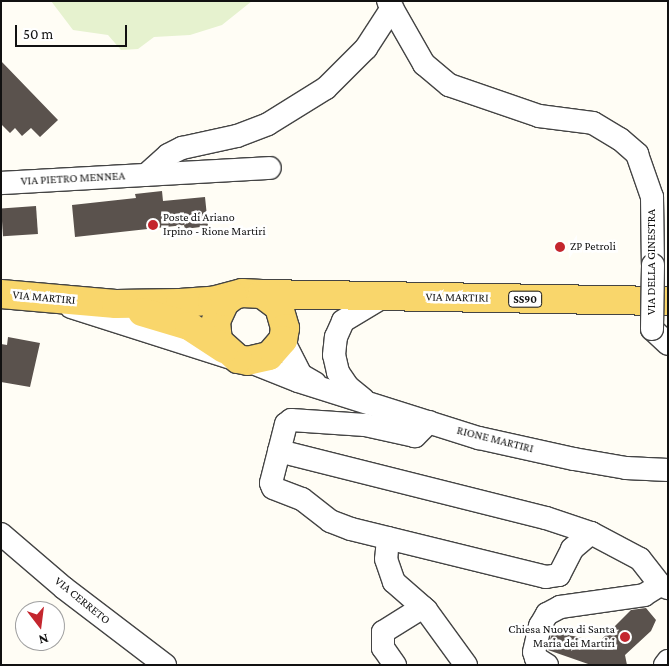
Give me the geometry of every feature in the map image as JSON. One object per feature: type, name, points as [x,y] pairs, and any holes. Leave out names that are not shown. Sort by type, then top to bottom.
[{"type":"main road","name":"VIA MARTIRI","points":[[1,294],[116,304],[180,303],[233,296],[242,292],[336,297],[668,301]]},
{"type":"main road","points":[[262,294],[280,307],[284,334]]},
{"type":"main road","points":[[233,296],[225,302],[216,321],[217,336],[237,357]]},
{"type":"main road","name":"VIA MARTIRI","points":[[116,304],[189,326],[237,357],[269,356],[304,308],[336,297]]},
{"type":"street","points":[[146,175],[168,155],[182,148],[237,136],[268,124],[326,88],[366,48],[390,4]]},
{"type":"street","name":"VIA DELLA GINESTRA","points":[[390,4],[424,64],[449,85],[539,116],[593,123],[620,139],[637,154],[652,197],[653,265],[660,336]]},
{"type":"street","name":"VIA PIETRO MENNEA","points":[[1,183],[270,168]]},
{"type":"street","points":[[365,401],[348,387],[338,372],[334,355],[336,337],[343,321],[383,297]]},
{"type":"street","name":"RIONE MARTIRI","points":[[44,298],[216,356],[237,357],[326,390],[479,438],[574,460],[626,468],[668,470]]},
{"type":"street","name":"RIONE MARTIRI","points":[[284,334],[301,375],[326,390]]},
{"type":"street","points":[[429,422],[415,436],[365,425],[291,420],[286,424],[271,483],[273,488],[302,499],[330,521],[388,538],[546,578],[559,575],[572,549],[591,533]]},
{"type":"street","points":[[279,451],[546,518],[591,533],[640,559],[664,586],[644,595],[560,607],[547,614],[540,626],[534,652],[536,658],[547,665]]},
{"type":"street","name":"VIA CERRETO","points":[[1,534],[71,593],[165,665]]},
{"type":"street","points":[[388,538],[388,571],[394,582],[423,607],[466,665]]},
{"type":"street","points":[[395,665],[383,648],[383,632],[423,607]]},
{"type":"street","points":[[666,665],[668,661]]},
{"type":"green space","points":[[51,1],[252,1],[222,25],[190,35],[154,37],[138,49],[121,50],[108,35],[73,30]]},
{"type":"building","points":[[1,61],[58,120],[40,137],[31,128],[22,136],[15,128],[10,133],[1,124]]},
{"type":"building","points":[[162,191],[163,201],[205,197],[208,226],[185,229],[184,225],[75,237],[72,205],[136,198],[135,194]]},
{"type":"building","points":[[36,206],[38,234],[3,236],[1,208]]},
{"type":"building","points":[[8,337],[40,343],[30,387],[1,382],[1,344],[7,345]]},
{"type":"building","name":"Chiesa Nuova di Santa Maria dei Martiri","points":[[646,608],[656,620],[651,631],[625,655],[627,665],[591,665],[548,650],[552,631],[599,642],[631,610]]},
{"type":"place","name":"Poste di Ariano Irpino - Rione Martiri","points":[[153,225]]},
{"type":"place","name":"ZP Petroli","points":[[560,247]]},
{"type":"place","name":"Chiesa Nuova di Santa Maria dei Martiri","points":[[625,637]]}]
